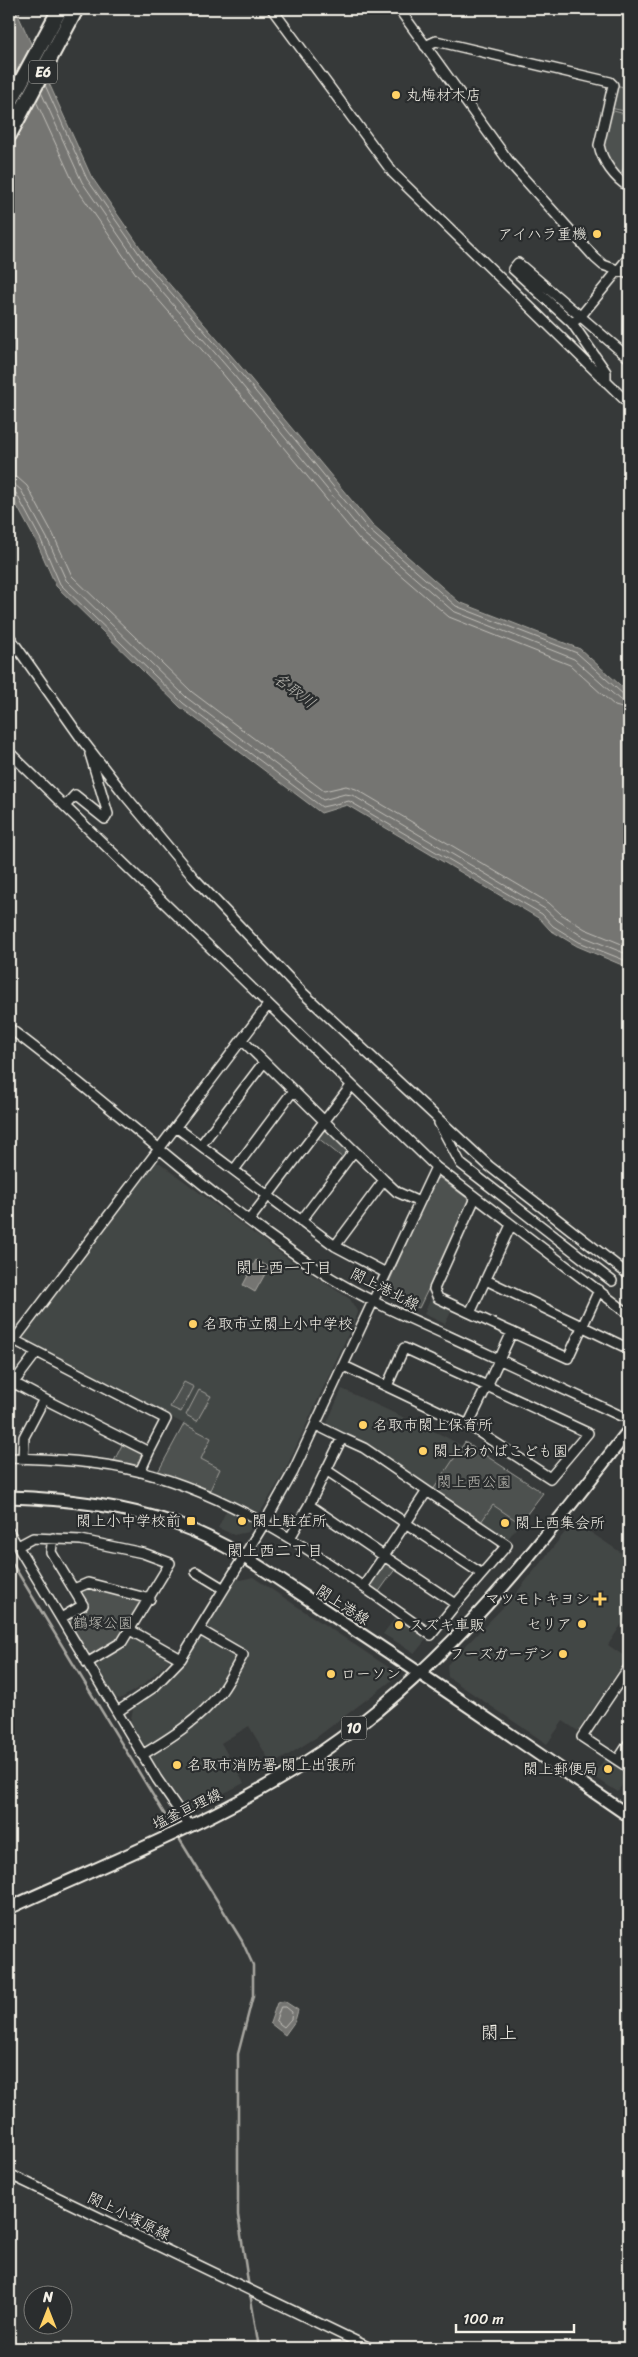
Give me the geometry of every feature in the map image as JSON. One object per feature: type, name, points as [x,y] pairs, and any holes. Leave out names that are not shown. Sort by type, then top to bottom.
[{"type":"highway","name":"E6","points":[[9,104],[60,9]]},
{"type":"highway","name":"E6","points":[[9,135],[76,9]]},
{"type":"main road","name":"塩釜亘理線","points":[[9,1908],[180,1830],[267,1784],[340,1740],[420,1674],[475,1619],[562,1516],[629,1430]]},
{"type":"main road","name":"閖上港線","points":[[9,1497],[83,1501],[134,1511],[194,1531],[243,1557],[629,1816]]},
{"type":"street","points":[[399,9],[510,163],[595,258],[603,265],[629,274]]},
{"type":"street","points":[[274,10],[393,173],[629,404]]},
{"type":"street","points":[[425,46],[436,41],[610,82],[613,85],[599,145],[600,152],[618,181],[629,187]]},
{"type":"street","points":[[572,323],[580,317],[629,257]]},
{"type":"street","points":[[606,382],[606,372],[572,323],[513,269],[518,263],[629,358]]},
{"type":"street","points":[[9,636],[89,750],[194,878],[303,993],[489,1166],[629,1275]]},
{"type":"street","points":[[65,806],[75,795],[105,820],[108,814],[89,750]]},
{"type":"street","points":[[9,752],[436,1167],[629,1314]]},
{"type":"street","points":[[140,1472],[166,1419],[38,1352],[11,1343],[268,1005]]},
{"type":"street","name":"閖上港北線","points":[[9,1028],[47,1057],[158,1150],[318,1269],[374,1301],[621,1416]]},
{"type":"street","points":[[242,1040],[397,1192],[420,1202]]},
{"type":"street","points":[[200,1144],[264,1062]]},
{"type":"street","points":[[250,1219],[351,1086]]},
{"type":"street","points":[[234,1170],[293,1091]]},
{"type":"street","points":[[436,1116],[461,1164],[612,1281]]},
{"type":"street","points":[[176,1127],[335,1246],[386,1273]]},
{"type":"street","points":[[301,1221],[354,1150]]},
{"type":"street","points":[[117,1712],[154,1687],[181,1659],[264,1522],[293,1472],[316,1425],[436,1167]]},
{"type":"street","points":[[335,1246],[384,1180]]},
{"type":"street","points":[[475,1198],[434,1289],[438,1298],[568,1358],[599,1290]]},
{"type":"street","points":[[470,1313],[511,1225]]},
{"type":"street","points":[[486,1280],[629,1349]]},
{"type":"street","points":[[468,1425],[512,1332]]},
{"type":"street","points":[[344,1366],[468,1425],[550,1478],[588,1433],[404,1348],[387,1386]]},
{"type":"street","points":[[38,1352],[11,1386],[44,1399],[149,1452]]},
{"type":"street","points":[[24,1458],[24,1437],[44,1399]]},
{"type":"street","points":[[9,1458],[64,1460],[140,1472],[204,1493],[264,1522],[290,1538],[432,1635],[506,1545],[364,1448],[316,1425]]},
{"type":"street","points":[[290,1538],[309,1505],[342,1438]]},
{"type":"street","points":[[326,1470],[482,1574]]},
{"type":"street","points":[[363,1587],[428,1492]]},
{"type":"street","points":[[309,1505],[456,1604]]},
{"type":"street","points":[[9,1532],[142,1755],[180,1830]]},
{"type":"street","points":[[18,1546],[32,1538],[53,1538],[108,1544],[170,1563],[150,1599],[122,1642],[87,1663]]},
{"type":"street","points":[[53,1538],[51,1552],[83,1605],[61,1618]]},
{"type":"street","points":[[196,1572],[224,1588]]},
{"type":"street","points":[[74,1589],[88,1583],[150,1599]]},
{"type":"street","points":[[130,1630],[181,1659]]},
{"type":"street","points":[[142,1755],[176,1734],[201,1714],[222,1691],[243,1655],[200,1630]]},
{"type":"street","points":[[629,1667],[582,1737],[629,1768]]},
{"type":"street","points":[[618,1760],[629,1743]]},
{"type":"street","name":"閖上小塚原線","points":[[9,2174],[370,2348]]},
{"type":"shaded area","name":"名取市立閖上小中学校","points":[[155,1163],[160,1163],[288,1259],[350,1299],[358,1313],[283,1475],[261,1511],[257,1512],[210,1490],[219,1469],[200,1459],[211,1438],[25,1341],[24,1334]]},
{"type":"shaded area","points":[[431,1298],[453,1308],[445,1324],[424,1314]]},
{"type":"shaded area","points":[[342,1389],[462,1446],[433,1490],[367,1445],[329,1428],[327,1423]]},
{"type":"shaded area","points":[[493,1505],[520,1523],[507,1540],[481,1522]]},
{"type":"shaded area","points":[[228,1507],[254,1523],[248,1532],[234,1535],[218,1528]]},
{"type":"shaded area","points":[[574,1521],[629,1558],[629,1613],[608,1645],[627,1658],[578,1731],[563,1721],[547,1744],[448,1677],[447,1665],[513,1597]]},
{"type":"shaded area","points":[[253,1577],[391,1669],[391,1681],[317,1737],[272,1765],[249,1726],[221,1743],[244,1783],[191,1810],[186,1809],[151,1760],[152,1755],[181,1738],[205,1718],[249,1655],[209,1629],[209,1624],[236,1578],[240,1580]]},
{"type":"shaded area","points":[[397,1615],[429,1636],[415,1653],[383,1634]]},
{"type":"shaded area","points":[[136,1636],[168,1655],[169,1661],[143,1685],[120,1699],[114,1697],[96,1668],[98,1661],[126,1645],[130,1638]]},
{"type":"shaded area","points":[[203,1636],[232,1654],[234,1661],[218,1689],[197,1712],[172,1733],[147,1746],[141,1745],[130,1723],[134,1705],[163,1685],[183,1663],[199,1637]]},
{"type":"shaded area","points":[[606,1757],[629,1772],[618,1792],[593,1776]]},
{"type":"green space","points":[[615,85],[629,88],[629,112],[610,108]]},
{"type":"green space","points":[[610,110],[629,115],[629,159],[619,177],[608,159],[604,145]]},
{"type":"green space","points":[[322,1130],[328,1130],[347,1149],[347,1155],[344,1159],[317,1137]]},
{"type":"green space","points":[[440,1178],[468,1199],[469,1205],[419,1308],[384,1293],[435,1179]]},
{"type":"green space","points":[[184,1382],[194,1387],[181,1412],[170,1407]]},
{"type":"green space","points":[[199,1390],[211,1396],[197,1421],[186,1415]]},
{"type":"green space","points":[[184,1424],[211,1438],[201,1459],[220,1469],[210,1490],[158,1472]]},
{"type":"green space","name":"閖上西公園","points":[[465,1442],[543,1493],[520,1523],[493,1505],[481,1522],[433,1490]]},
{"type":"green space","points":[[123,1443],[141,1453],[143,1459],[140,1463],[130,1466],[113,1463]]},
{"type":"green space","points":[[383,1563],[389,1563],[396,1568],[378,1593],[371,1588],[371,1582]]},
{"type":"green space","name":"鶴塚公園","points":[[87,1587],[138,1599],[141,1605],[119,1640],[93,1655],[88,1654],[70,1623],[71,1617],[88,1607],[81,1595],[82,1590]]},
{"type":"water","name":"名取川","points":[[9,9],[20,9],[19,17],[91,176],[151,263],[236,361],[372,525],[459,602],[580,649],[629,693],[629,968],[577,946],[550,930],[540,919],[347,805],[321,813],[180,707],[56,586],[37,543],[9,491]]},
{"type":"water","points":[[256,1260],[269,1267],[255,1292],[243,1285]]},
{"type":"water","points":[[284,2001],[298,2010],[295,2021],[285,2035],[270,2023],[277,2003]]},
{"type":"waterway","points":[[9,1558],[174,1830]]},
{"type":"waterway","points":[[177,1835],[242,1941],[253,1965],[253,1996],[238,2054],[238,2215],[249,2288]]},
{"type":"waterway","points":[[250,2293],[259,2348]]},
{"type":"tunnel","points":[[621,1416],[629,1420]]},
{"type":"place","name":"丸梅材木店","points":[[396,95]]},
{"type":"place","name":"アイハラ重機","points":[[597,234]]},
{"type":"place","name":"名取市立閖上小中学校","points":[[193,1324]]},
{"type":"place","name":"名取市閖上保育所","points":[[363,1425]]},
{"type":"place","name":"閖上わかばこども園","points":[[423,1451]]},
{"type":"place","name":"閖上小中学校前","points":[[191,1521]]},
{"type":"place","name":"閖上駐在所","points":[[242,1521]]},
{"type":"place","name":"閖上西集会所","points":[[505,1523]]},
{"type":"place","name":"マツモトキヨシ","points":[[600,1599]]},
{"type":"place","name":"セリア","points":[[582,1624]]},
{"type":"place","name":"スズキ車販","points":[[399,1625]]},
{"type":"place","name":"フーズガーデン","points":[[563,1654]]},
{"type":"place","name":"ローソン","points":[[331,1674]]},
{"type":"place","name":"名取市消防署 閖上出張所","points":[[177,1765]]},
{"type":"place","name":"閖上郵便局","points":[[608,1769]]},
{"type":"district","name":"閖上西一丁目","points":[[284,1267]]},
{"type":"district","name":"閖上西二丁目","points":[[275,1550]]},
{"type":"district","name":"閖上","points":[[499,2033]]}]
